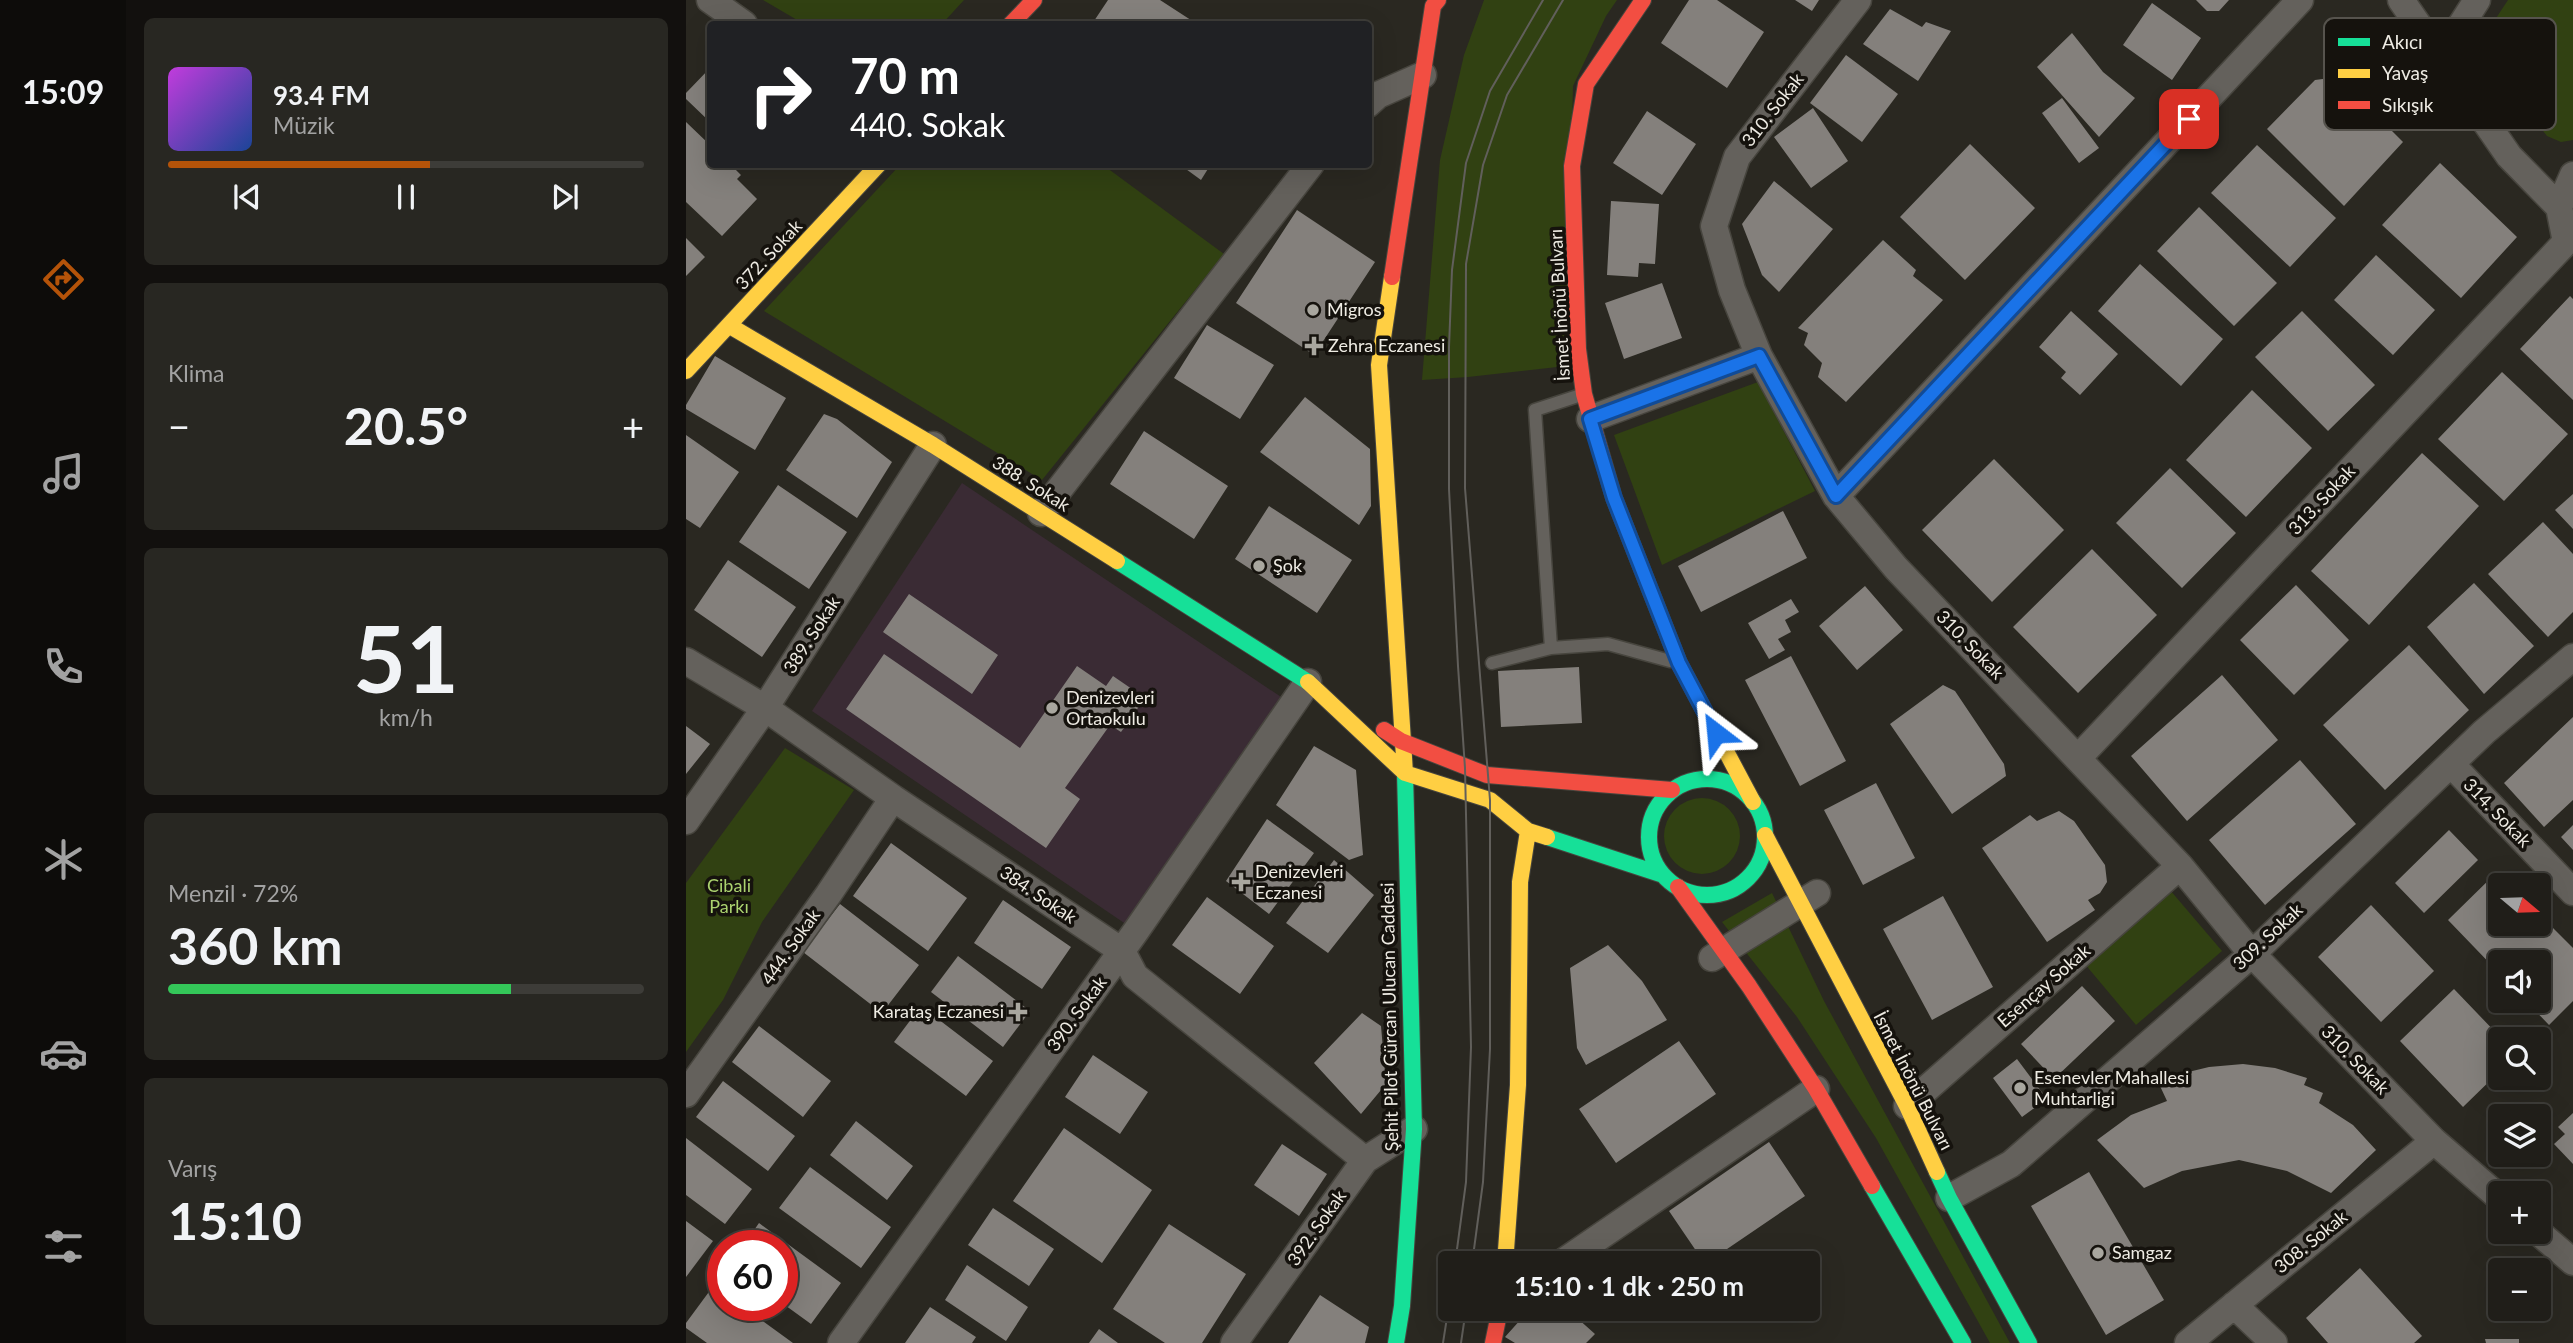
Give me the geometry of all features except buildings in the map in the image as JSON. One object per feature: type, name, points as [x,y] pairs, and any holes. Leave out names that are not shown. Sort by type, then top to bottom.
[{"type":"main road","points":[[1014,21],[1034,0]]},
{"type":"main road","name":"İsmet İnönü Bulvarı","points":[[1643,0],[1586,84],[1572,166],[1578,349],[1587,406],[1614,498],[1679,663],[1754,802]]},
{"type":"main road","points":[[1405,773],[1379,365],[1423,75],[1431,2]]},
{"type":"main road","name":"372. Sokak","points":[[686,371],[875,168]]},
{"type":"main road","name":"388. Sokak","points":[[730,326],[933,445],[1308,682]]},
{"type":"main road","points":[[1308,682],[1401,741],[1487,775],[1672,790]]},
{"type":"main road","points":[[1308,682],[1405,773],[1490,800],[1528,831],[1663,875]]},
{"type":"main road","name":"Şehit Pilot Gürcan Ulucan Caddesi","points":[[1396,1343],[1402,1306],[1414,1129],[1405,773]]},
{"type":"main road","points":[[1715,779],[1737,787],[1754,802],[1765,835],[1763,852],[1744,881],[1730,890],[1695,894],[1678,887],[1663,875],[1653,859],[1648,840],[1655,812],[1672,790],[1693,780],[1715,779]]},
{"type":"main road","points":[[1506,1251],[1518,1086],[1520,882],[1528,831]]},
{"type":"main road","name":"İsmet İnönü Bulvarı","points":[[1765,835],[1809,898],[1950,1198],[2029,1343]]},
{"type":"main road","points":[[1678,887],[1716,956],[1816,1089],[1963,1343]]},
{"type":"main road","points":[[1493,1343],[1498,1321]]},
{"type":"street","points":[[710,0],[740,21]]},
{"type":"street","name":"310. Sokak","points":[[1858,0],[1737,157],[1714,226],[1732,290],[1759,356],[1836,496],[1896,568],[2180,866],[2252,954],[2434,1141],[2488,1188]]},
{"type":"street","points":[[1836,496],[2300,0]]},
{"type":"street","points":[[2401,0],[2413,18]]},
{"type":"street","points":[[2466,18],[2477,0]]},
{"type":"street","points":[[1372,100],[1378,95],[1423,75]]},
{"type":"street","points":[[2491,130],[2509,156],[2559,207],[2569,246]]},
{"type":"street","points":[[1041,513],[1308,168]]},
{"type":"street","points":[[2559,207],[2573,175]]},
{"type":"street","name":"313. Sokak","points":[[2078,758],[2569,246]]},
{"type":"street","points":[[1587,406],[1759,356]]},
{"type":"street","name":"389. Sokak","points":[[686,821],[765,708],[933,445]]},
{"type":"street","name":"309. Sokak","points":[[1950,1198],[2011,1164],[2252,954],[2484,732],[2573,657]]},
{"type":"street","name":"384. Sokak","points":[[686,661],[765,708],[893,798],[1122,951],[1135,976],[1365,1160]]},
{"type":"street","name":"390. Sokak","points":[[841,1343],[1122,951],[1308,682]]},
{"type":"street","name":"314. Sokak","points":[[2451,764],[2573,892]]},
{"type":"street","name":"444. Sokak","points":[[686,1094],[828,895],[893,798]]},
{"type":"street","name":"Esençay Sokak","points":[[1907,1106],[2180,866]]},
{"type":"street","points":[[1716,956],[1809,898]]},
{"type":"street","points":[[1579,1251],[1816,1089]]},
{"type":"street","name":"392. Sokak","points":[[1234,1343],[1365,1160],[1414,1129]]},
{"type":"street","name":"308. Sokak","points":[[2188,1343],[2434,1141]]},
{"type":"street","points":[[2551,1243],[2573,1262]]},
{"type":"street","points":[[2234,1305],[2274,1343]]},
{"type":"lane","points":[[1551,648],[1535,410],[1587,406]]},
{"type":"lane","points":[[1492,663],[1551,648],[1608,644],[1679,663]]},
{"type":"shaded area","name":"Denizevleri Ortaokulu","points":[[962,483],[1293,705],[1136,931],[812,711]]},
{"type":"green space","points":[[763,0],[964,0],[945,21],[799,21]]},
{"type":"green space","points":[[1484,0],[1617,0],[1606,16],[1573,86],[1566,366],[1422,380],[1440,160],[1464,55]]},
{"type":"green space","points":[[2508,0],[2573,0],[2573,140],[2561,142],[2547,136],[2542,130],[2556,130],[2556,18],[2496,18]]},
{"type":"green space","points":[[897,168],[1107,168],[1224,254],[1042,480],[764,311]]},
{"type":"green space","points":[[1758,382],[1815,491],[1662,565],[1614,435]]},
{"type":"green space","name":"Cibali Parkı","points":[[785,748],[854,790],[762,922],[723,1000],[686,1052],[686,883]]},
{"type":"green space","points":[[1702,798],[1717,801],[1729,809],[1737,821],[1740,836],[1737,851],[1729,863],[1717,871],[1702,874],[1687,871],[1675,863],[1667,851],[1664,836],[1667,821],[1675,809],[1687,801]]},
{"type":"green space","points":[[2170,890],[2222,951],[2136,1025],[2084,963]]},
{"type":"green space","points":[[1772,893],[1824,1001],[2010,1343],[1990,1343],[1876,1138],[1797,1017],[1722,922]]},
{"type":"tram line","points":[[1457,1251],[1466,1182],[1471,1047],[1465,768],[1449,489],[1452,270],[1466,163],[1490,91],[1543,0]]},
{"type":"tram line","points":[[1474,1251],[1483,1182],[1490,1049],[1490,800],[1465,488],[1466,264],[1483,165],[1507,95],[1563,0]]},
{"type":"tram line","points":[[1443,1343],[1446,1321]]},
{"type":"tram line","points":[[1461,1343],[1464,1321]]},
{"type":"traffic: fast","points":[[1117,561],[1308,682]]},
{"type":"traffic: fast","points":[[1396,1343],[1402,1306],[1414,1129],[1405,773]]},
{"type":"traffic: fast","points":[[1707,779],[1729,784],[1748,796],[1760,815],[1765,837],[1760,859],[1748,878],[1729,890],[1707,895],[1685,890],[1666,878],[1654,859],[1649,837],[1654,815],[1666,796],[1685,784],[1707,779]]},
{"type":"traffic: fast","points":[[1547,837],[1663,875]]},
{"type":"traffic: fast","points":[[1937,1172],[2029,1343]]},
{"type":"traffic: fast","points":[[1872,1186],[1963,1343]]},
{"type":"traffic: slow","points":[[686,371],[875,168]]},
{"type":"traffic: slow","points":[[1392,277],[1379,365],[1405,773]]},
{"type":"traffic: slow","points":[[730,326],[933,445],[1117,561]]},
{"type":"traffic: slow","points":[[1647,582],[1679,663],[1753,802]]},
{"type":"traffic: slow","points":[[1308,682],[1405,773],[1490,800],[1528,831],[1547,837]]},
{"type":"traffic: slow","points":[[1506,1251],[1518,1085],[1520,882],[1528,831]]},
{"type":"traffic: slow","points":[[1765,835],[1907,1106],[1937,1172]]},
{"type":"traffic: jam","points":[[1014,21],[1034,0]]},
{"type":"traffic: jam","points":[[1392,277],[1433,6],[1438,0]]},
{"type":"traffic: jam","points":[[1643,0],[1586,84],[1572,166],[1578,349],[1584,394],[1614,498],[1647,582]]},
{"type":"traffic: jam","points":[[1384,730],[1401,741],[1487,775],[1672,790]]},
{"type":"traffic: jam","points":[[1678,887],[1749,986],[1816,1089],[1872,1186]]},
{"type":"traffic: jam","points":[[1493,1343],[1498,1321]]},
{"type":"place","name":"Migros","points":[[1313,310]]},
{"type":"place","name":"Zehra Eczanesi","points":[[1314,346]]},
{"type":"place","name":"Şok","points":[[1259,566]]},
{"type":"place","name":"Denizevleri Ortaokulu","points":[[1052,708]]},
{"type":"place","name":"Denizevleri Eczanesi","points":[[1241,882]]},
{"type":"place","name":"Karataş Eczanesi","points":[[1018,1012]]},
{"type":"place","name":"Esenevler Mahallesi Muhtarligi","points":[[2020,1088]]},
{"type":"place","name":"Samgaz","points":[[2098,1253]]},
{"type":"route","points":[[1716,733],[1679,663],[1614,498],[1590,419],[1759,356],[1836,496],[2189,119]]}]
